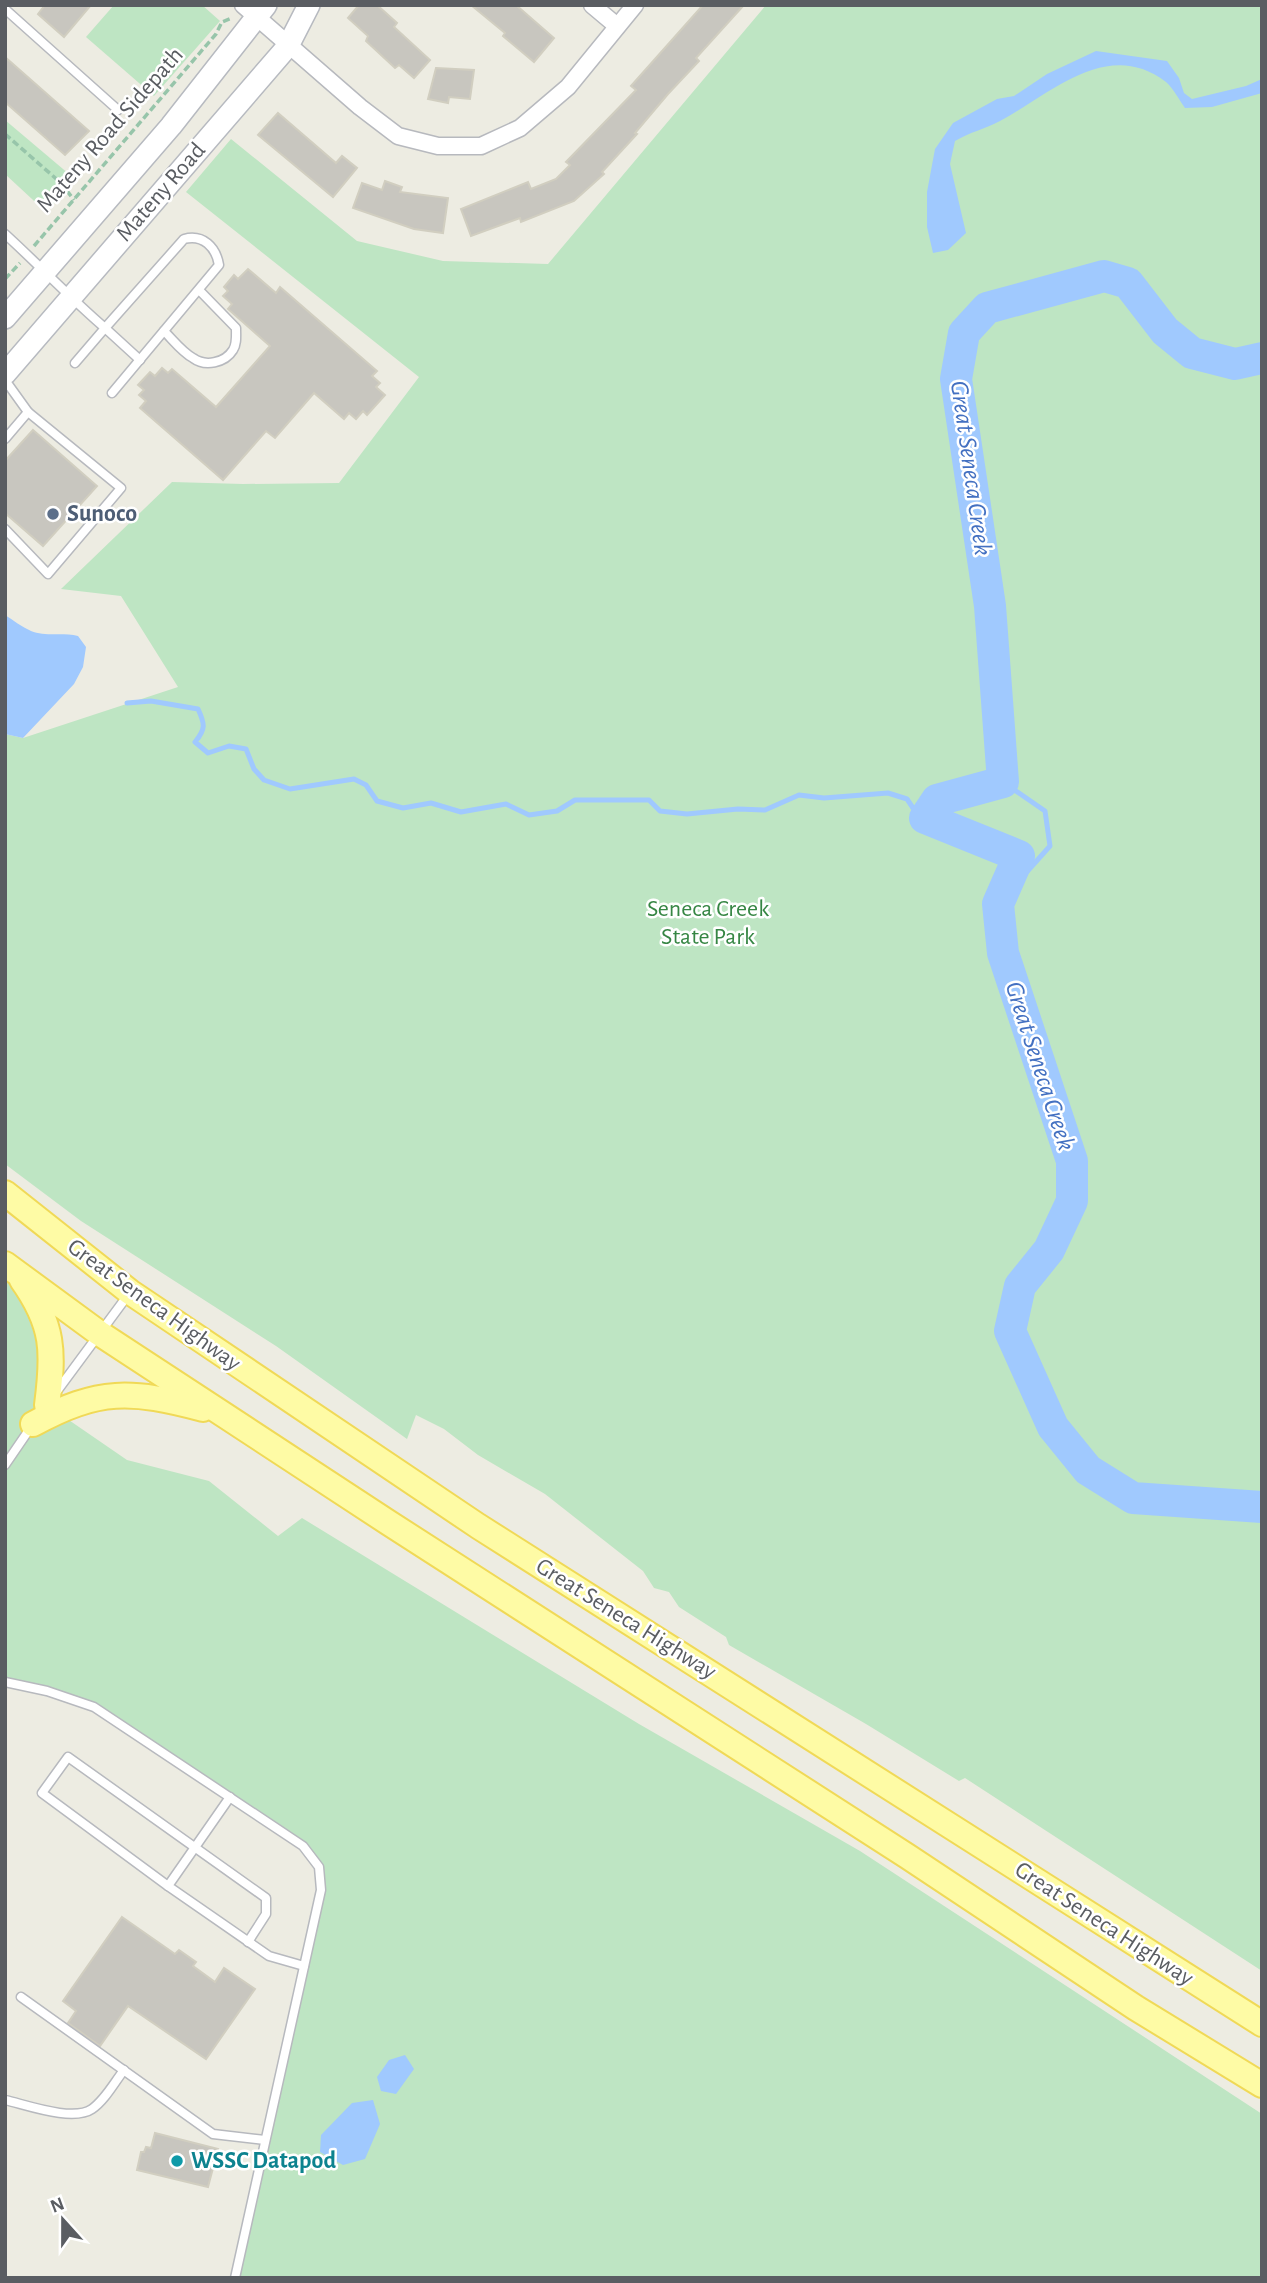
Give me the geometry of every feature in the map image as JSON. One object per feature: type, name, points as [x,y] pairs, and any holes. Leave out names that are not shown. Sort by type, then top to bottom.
[{"type":"main road","name":"Great Seneca Highway","points":[[5,1193],[130,1292],[478,1525],[1262,2024]]},
{"type":"main road","name":"Great Seneca Highway","points":[[10,1267],[99,1333],[896,1849],[1136,2008],[1262,2085]]},
{"type":"main road","points":[[10,1267],[30,1292],[51,1340],[52,1363],[40,1414]]},
{"type":"main road","points":[[40,1414],[84,1400],[129,1395],[158,1397],[223,1414]]},
{"type":"street","name":"Mateny Road","points":[[5,374],[288,46],[309,5]]},
{"type":"street","points":[[592,5],[617,26]]},
{"type":"street","points":[[251,10],[288,46],[398,136],[438,146],[481,146],[520,128],[568,87],[635,5]]},
{"type":"street","name":"Mateny Road","points":[[5,318],[162,136],[251,10]]},
{"type":"lane","points":[[5,9],[118,110]]},
{"type":"lane","points":[[5,234],[47,271],[70,299],[140,360]]},
{"type":"lane","points":[[75,363],[184,239],[199,238],[214,249],[219,265],[112,393]]},
{"type":"lane","points":[[164,331],[194,360],[208,363],[221,361],[232,351],[236,341],[236,328],[199,290]]},
{"type":"lane","points":[[5,380],[28,412],[121,488],[48,575],[5,529]]},
{"type":"lane","points":[[5,439],[28,412]]},
{"type":"lane","points":[[5,1465],[130,1292]]},
{"type":"lane","points":[[5,1682],[47,1691],[94,1707],[303,1846],[319,1867],[321,1890],[235,2278]]},
{"type":"lane","points":[[248,1942],[266,1914],[265,1899],[68,1757],[42,1793],[168,1886],[248,1942],[269,1956],[304,1966]]},
{"type":"lane","points":[[168,1886],[230,1797]]},
{"type":"lane","points":[[21,1997],[213,2134],[265,2140]]},
{"type":"lane","points":[[5,2100],[75,2115],[89,2111],[98,2104],[124,2070]]},
{"type":"path","name":"Mateny Road Sidepath","points":[[5,279],[216,34],[222,22],[251,10]]},
{"type":"path","points":[[5,134],[61,183],[74,200]]},
{"type":"green space","points":[[114,5],[202,5],[220,21],[154,96],[86,37]]},
{"type":"green space","name":"Seneca Creek State Park","points":[[766,5],[1262,5],[1262,1971],[965,1778],[959,1781],[729,1645],[726,1637],[679,1607],[669,1592],[654,1588],[643,1571],[545,1494],[478,1455],[444,1429],[416,1415],[407,1439],[276,1346],[81,1221],[5,1164],[5,734],[23,738],[178,687],[121,596],[61,589],[172,482],[339,483],[419,377],[186,192],[231,139],[357,241],[443,261],[548,264]]},
{"type":"green space","points":[[5,120],[76,180],[46,212],[5,174]]},
{"type":"green space","points":[[5,1263],[44,1321],[47,1405],[127,1460],[209,1481],[278,1536],[302,1518],[639,1724],[860,1851],[1262,2114],[1262,2278],[235,2278],[321,1890],[319,1867],[303,1846],[94,1707],[5,1682]]},
{"type":"water","points":[[1096,51],[1167,61],[1179,78],[1184,93],[1192,99],[1246,86],[1262,79],[1262,93],[1212,107],[1185,108],[1166,82],[1144,70],[1122,65],[1101,67],[1080,74],[1000,121],[955,141],[950,164],[966,233],[948,250],[933,253],[927,227],[927,192],[935,149],[953,123],[997,99],[1014,96],[1047,74]]},
{"type":"water","points":[[5,615],[36,633],[78,636],[86,647],[83,667],[74,684],[23,738],[5,734]]},
{"type":"water","points":[[405,2055],[414,2069],[396,2094],[381,2091],[377,2077],[389,2060]]},
{"type":"water","points":[[373,2100],[380,2124],[365,2159],[343,2165],[320,2152],[321,2135],[352,2103]]},
{"type":"building","points":[[45,5],[91,5],[64,37],[38,14]]},
{"type":"building","points":[[359,5],[377,5],[397,23],[394,27],[430,60],[414,78],[399,65],[395,68],[366,41],[368,36],[348,18]]},
{"type":"building","points":[[471,5],[516,5],[554,38],[534,62]]},
{"type":"building","points":[[703,5],[744,5],[696,58],[699,61],[602,172],[604,174],[574,201],[521,222],[520,218],[471,236],[461,209],[528,182],[531,189],[556,179],[570,165],[566,162],[636,90],[631,86]]},
{"type":"building","points":[[5,57],[89,131],[65,155],[5,102]]},
{"type":"building","points":[[436,68],[474,70],[470,99],[449,97],[448,103],[428,99]]},
{"type":"building","points":[[278,113],[336,163],[342,156],[357,168],[333,197],[258,135]]},
{"type":"building","points":[[385,181],[402,187],[400,192],[448,198],[443,233],[414,229],[353,208],[362,183],[382,190]]},
{"type":"building","points":[[248,269],[276,293],[280,287],[377,371],[372,376],[380,383],[376,387],[385,395],[367,415],[363,411],[356,419],[349,413],[344,419],[314,393],[275,438],[266,431],[223,480],[140,408],[146,401],[139,395],[144,390],[138,385],[150,372],[155,376],[162,368],[168,373],[172,369],[216,407],[270,346],[228,309],[232,304],[223,296],[228,291],[224,287],[234,275],[238,279]]},
{"type":"building","points":[[33,430],[97,486],[43,546],[5,513],[5,461]]},
{"type":"building","points":[[122,1917],[175,1954],[179,1950],[196,1962],[193,1966],[215,1982],[224,1968],[255,1989],[206,2059],[128,2006],[100,2046],[68,2023],[76,2011],[63,2001]]},
{"type":"building","name":"WSSC Datapod","points":[[155,2133],[218,2149],[208,2187],[137,2170],[141,2152],[144,2152],[146,2147],[151,2148]]},
{"type":"waterway","name":"Great Seneca Creek","points":[[1262,358],[1235,364],[1192,353],[1165,331],[1128,283],[1104,276],[987,308],[964,333],[956,379],[990,606],[1003,782],[937,800],[925,818],[1019,856],[998,904],[1003,953],[1072,1161],[1072,1201],[1049,1250],[1020,1286],[1010,1331],[1053,1427],[1088,1470],[1133,1498],[1262,1507]]},
{"type":"waterway","points":[[127,703],[151,701],[198,709],[203,726],[195,742],[208,753],[229,746],[246,749],[254,769],[264,780],[290,789],[354,779],[366,785],[377,801],[403,808],[431,803],[461,812],[506,804],[529,815],[557,811],[575,800],[649,800],[660,811],[687,814],[738,809],[765,810],[799,795],[824,798],[888,793],[907,799],[917,814],[925,818]]},
{"type":"waterway","name":"Great Seneca Creek","points":[[998,904],[1050,846],[1045,811],[1003,782]]},
{"type":"place","name":"Sunoco","points":[[53,514]]},
{"type":"place","name":"WSSC Datapod","points":[[177,2161]]}]
